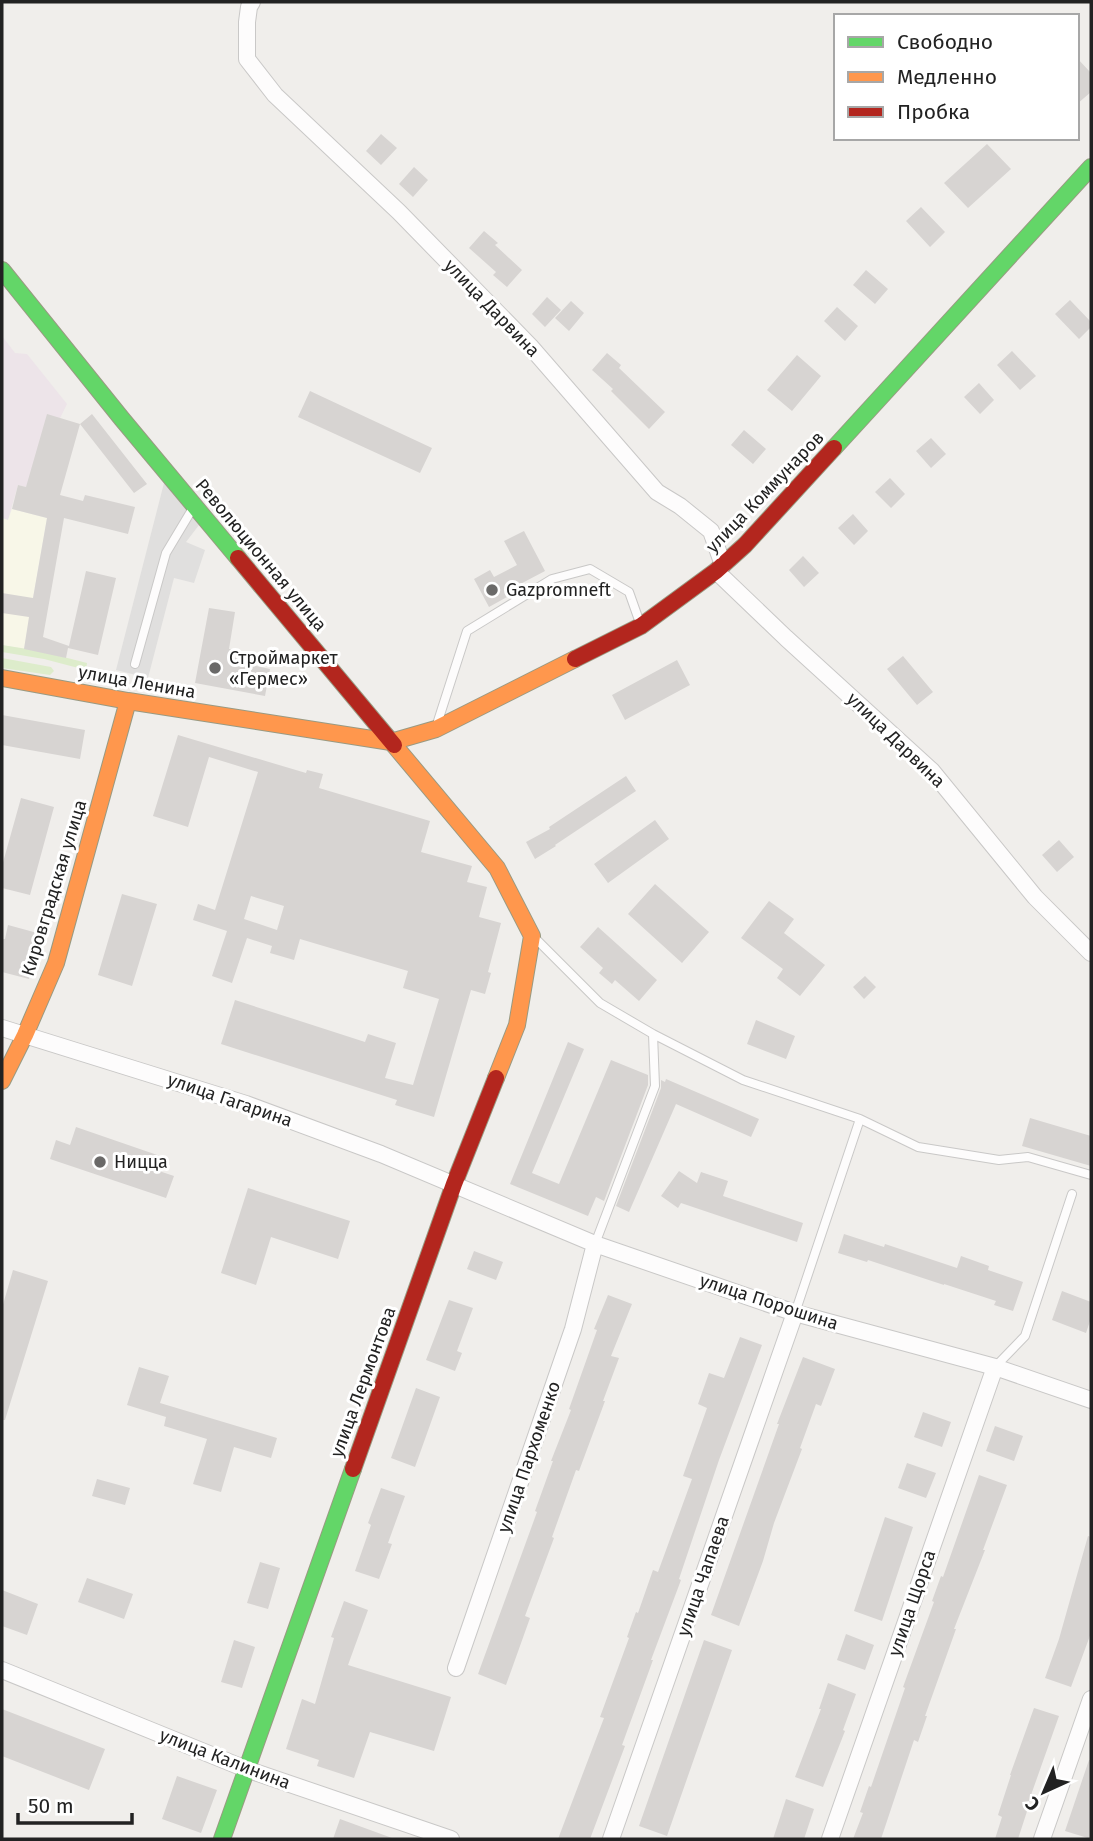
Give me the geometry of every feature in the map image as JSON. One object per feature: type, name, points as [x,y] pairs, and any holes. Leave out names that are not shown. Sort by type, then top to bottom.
[{"type":"street","name":"улица Дарвина","points":[[252,2],[247,22],[247,59],[275,95],[399,212],[530,346],[657,492],[680,506],[711,531],[720,568],[786,638],[932,771],[1035,897],[1091,953]]},
{"type":"street","name":"улица Коммунаров","points":[[391,742],[436,729],[641,626],[720,568],[755,534],[1091,167]]},
{"type":"street","name":"Революционная улица","points":[[2,270],[122,419],[497,868],[533,936]]},
{"type":"street","name":"улица Ленина","points":[[2,678],[128,701],[391,742]]},
{"type":"street","name":"Кировградская улица","points":[[2,1081],[56,963],[128,701]]},
{"type":"street","name":"улица Лермонтова","points":[[222,1839],[454,1184],[517,1025],[533,936]]},
{"type":"street","name":"улица Гагарина","points":[[2,1028],[246,1104],[454,1184]]},
{"type":"street","name":"улица Порошина","points":[[454,1184],[594,1244],[795,1313],[995,1367],[1091,1400]]},
{"type":"street","name":"улица Пархоменко","points":[[456,1668],[573,1329],[594,1244]]},
{"type":"street","name":"улица Чапаева","points":[[611,1839],[795,1313]]},
{"type":"street","name":"улица Щорса","points":[[830,1839],[995,1367]]},
{"type":"street","name":"улица Калинина","points":[[2,1670],[246,1769],[451,1839]]},
{"type":"street","points":[[1042,1839],[1091,1699]]},
{"type":"lane","points":[[135,664],[166,553],[195,506]]},
{"type":"lane","points":[[436,729],[467,631],[552,579],[590,569],[629,592],[641,626]]},
{"type":"lane","points":[[533,936],[600,1003],[653,1034],[743,1080],[860,1119],[918,1147],[999,1160],[1028,1157],[1091,1175]]},
{"type":"lane","points":[[594,1244],[655,1086],[653,1034]]},
{"type":"lane","points":[[795,1313],[860,1119]]},
{"type":"lane","points":[[995,1367],[1025,1336],[1072,1194]]},
{"type":"shaded area","points":[[2,336],[15,353],[27,354],[67,404],[26,487],[18,485],[8,520],[2,518]]},
{"type":"shaded area","points":[[164,483],[199,525],[186,542],[205,550],[194,583],[174,578],[148,678],[116,670]]},
{"type":"shaded area","points":[[12,509],[47,518],[24,649],[2,645],[2,518],[8,520]]},
{"type":"green space","points":[[2,645],[87,663],[86,670],[2,652]]},
{"type":"green space","points":[[2,658],[51,667],[54,671],[50,675],[2,668]]},
{"type":"building","points":[[1079,60],[1091,73],[1091,92],[1079,102]]},
{"type":"building","points":[[381,134],[397,148],[381,165],[366,151]]},
{"type":"building","points":[[987,144],[1011,169],[968,208],[944,183]]},
{"type":"building","points":[[414,167],[428,180],[413,197],[399,184]]},
{"type":"building","points":[[921,207],[945,232],[930,247],[906,221]]},
{"type":"building","points":[[484,231],[522,270],[507,287],[493,275],[496,272],[469,248]]},
{"type":"building","points":[[866,270],[888,289],[875,304],[853,285]]},
{"type":"building","points":[[547,297],[561,310],[545,327],[532,314]]},
{"type":"building","points":[[1070,300],[1091,322],[1091,327],[1079,339],[1055,314]]},
{"type":"building","points":[[571,301],[584,313],[569,331],[555,318]]},
{"type":"building","points":[[837,307],[858,326],[845,341],[824,321]]},
{"type":"building","points":[[1012,351],[1036,376],[1020,390],[997,365]]},
{"type":"building","points":[[607,353],[665,412],[649,429],[592,370]]},
{"type":"building","points":[[797,355],[821,376],[792,411],[767,390]]},
{"type":"building","points":[[979,383],[994,400],[980,414],[964,397]]},
{"type":"building","points":[[310,391],[432,448],[420,473],[298,417]]},
{"type":"building","points":[[47,414],[80,424],[60,495],[83,501],[85,495],[135,507],[128,534],[64,518],[43,637],[69,646],[86,571],[116,578],[98,655],[68,648],[66,658],[24,649],[29,617],[2,613],[2,593],[33,598],[47,518],[12,509],[18,485],[26,487]]},
{"type":"building","points":[[92,414],[147,484],[134,493],[80,424]]},
{"type":"building","points":[[744,430],[766,449],[753,464],[731,445]]},
{"type":"building","points":[[931,438],[946,454],[931,468],[916,451]]},
{"type":"building","points":[[890,478],[905,494],[891,508],[875,492]]},
{"type":"building","points":[[853,514],[868,531],[854,545],[838,528]]},
{"type":"building","points":[[524,531],[545,571],[505,592],[507,597],[489,607],[474,579],[490,570],[494,577],[517,565],[504,541]]},
{"type":"building","points":[[803,556],[819,573],[804,587],[789,570]]},
{"type":"building","points":[[209,608],[235,612],[229,649],[232,649],[231,657],[238,658],[237,662],[270,669],[265,696],[195,683]]},
{"type":"building","points":[[903,656],[933,692],[917,705],[887,669]]},
{"type":"building","points":[[677,660],[690,685],[625,720],[612,695]]},
{"type":"building","points":[[2,715],[85,730],[80,759],[2,745]]},
{"type":"building","points":[[178,735],[306,773],[307,770],[323,774],[319,788],[430,821],[421,852],[472,866],[467,882],[487,887],[479,917],[501,923],[485,994],[471,990],[434,1117],[395,1105],[397,1100],[221,1044],[235,1000],[365,1042],[368,1034],[396,1043],[385,1078],[413,1085],[439,999],[403,988],[408,971],[300,939],[294,960],[270,953],[272,946],[247,938],[232,983],[212,976],[227,931],[193,920],[198,904],[215,910],[258,772],[209,757],[188,827],[153,816]],"holes":[[[251,896],[284,906],[277,930],[244,919]]]},
{"type":"building","points":[[626,776],[636,791],[535,859],[526,842],[550,829],[549,827]]},
{"type":"building","points":[[21,798],[54,807],[30,895],[2,888],[2,866]]},
{"type":"building","points":[[655,820],[669,839],[608,883],[594,864]]},
{"type":"building","points":[[1059,840],[1074,857],[1057,872],[1042,855]]},
{"type":"building","points":[[655,884],[709,932],[682,963],[628,914]]},
{"type":"building","points":[[122,894],[157,904],[132,986],[98,975]]},
{"type":"building","points":[[769,901],[794,919],[784,933],[825,965],[800,996],[777,978],[783,969],[741,938]]},
{"type":"building","points":[[8,925],[41,934],[29,979],[2,972],[2,939],[5,939]]},
{"type":"building","points":[[598,927],[657,980],[639,1001],[615,980],[612,984],[599,973],[603,968],[580,947]]},
{"type":"building","points":[[865,976],[876,987],[864,999],[853,987]]},
{"type":"building","points":[[756,1020],[795,1036],[786,1059],[747,1044]]},
{"type":"building","points":[[568,1042],[584,1049],[532,1173],[559,1184],[611,1060],[648,1075],[648,1085],[604,1201],[596,1197],[588,1216],[510,1184]]},
{"type":"building","points":[[666,1079],[759,1119],[751,1137],[676,1104],[629,1212],[616,1206],[661,1088],[661,1080],[665,1082]]},
{"type":"building","points":[[1030,1118],[1091,1136],[1091,1166],[1022,1146]]},
{"type":"building","points":[[76,1127],[163,1157],[159,1171],[174,1176],[166,1198],[50,1159],[56,1140],[70,1145]]},
{"type":"building","points":[[679,1171],[697,1183],[701,1172],[728,1181],[723,1196],[803,1223],[797,1242],[681,1203],[678,1208],[661,1196]]},
{"type":"building","points":[[248,1188],[350,1221],[338,1259],[271,1237],[256,1285],[221,1273]]},
{"type":"building","points":[[844,1234],[884,1247],[885,1244],[957,1268],[961,1256],[989,1266],[988,1270],[1023,1282],[1013,1311],[994,1305],[996,1301],[838,1253]]},
{"type":"building","points":[[474,1251],[503,1262],[496,1280],[467,1269]]},
{"type":"building","points":[[13,1270],[48,1281],[5,1420],[2,1420],[2,1308]]},
{"type":"building","points":[[1062,1291],[1091,1302],[1091,1318],[1086,1333],[1052,1320]]},
{"type":"building","points":[[608,1295],[632,1304],[611,1356],[619,1358],[579,1471],[576,1470],[552,1537],[554,1538],[525,1616],[530,1618],[506,1685],[478,1674],[537,1512],[535,1511],[551,1461],[597,1330],[594,1329]]},
{"type":"building","points":[[449,1300],[473,1308],[457,1351],[462,1353],[455,1371],[426,1360]]},
{"type":"building","points":[[740,1337],[762,1345],[719,1460],[679,1579],[681,1580],[622,1745],[625,1746],[590,1839],[558,1839],[604,1718],[600,1717],[636,1612],[638,1613],[653,1570],[658,1572],[692,1479],[683,1476],[707,1408],[698,1404],[709,1373],[724,1378]]},
{"type":"building","points":[[803,1357],[835,1369],[821,1406],[816,1404],[739,1626],[711,1615]]},
{"type":"building","points":[[139,1367],[169,1376],[160,1403],[277,1438],[271,1458],[234,1447],[221,1492],[193,1484],[207,1439],[164,1426],[166,1417],[127,1405]]},
{"type":"building","points":[[416,1388],[440,1397],[415,1467],[391,1458]]},
{"type":"building","points":[[923,1412],[951,1422],[942,1447],[914,1437]]},
{"type":"building","points":[[995,1426],[1023,1436],[1014,1461],[986,1451]]},
{"type":"building","points":[[907,1463],[936,1473],[926,1498],[898,1488]]},
{"type":"building","points":[[979,1475],[1007,1485],[985,1550],[954,1629],[918,1742],[914,1740],[881,1839],[853,1839],[863,1813],[860,1812],[934,1602],[932,1601]]},
{"type":"building","points":[[97,1479],[130,1488],[125,1505],[92,1496]]},
{"type":"building","points":[[381,1488],[405,1496],[388,1543],[392,1544],[379,1579],[355,1571]]},
{"type":"building","points":[[885,1517],[913,1527],[882,1621],[854,1611]]},
{"type":"building","points":[[1088,1536],[1091,1537],[1091,1633],[1071,1687],[1045,1678]]},
{"type":"building","points":[[260,1562],[280,1568],[268,1609],[247,1603]]},
{"type":"building","points":[[87,1578],[133,1594],[124,1619],[78,1602]]},
{"type":"building","points":[[2,1590],[38,1604],[27,1635],[2,1626]]},
{"type":"building","points":[[344,1601],[368,1610],[348,1665],[451,1697],[434,1751],[370,1732],[354,1778],[317,1766],[319,1760],[286,1749],[302,1699],[315,1704],[334,1638],[331,1637]]},
{"type":"building","points":[[846,1634],[874,1645],[865,1670],[837,1660]]},
{"type":"building","points":[[234,1640],[255,1647],[242,1688],[221,1682]]},
{"type":"building","points":[[704,1640],[732,1650],[667,1836],[639,1826]]},
{"type":"building","points":[[828,1683],[856,1694],[823,1787],[795,1777]]},
{"type":"building","points":[[1034,1708],[1059,1716],[1018,1839],[995,1839],[1002,1817],[998,1815]]},
{"type":"building","points":[[2,1709],[105,1749],[89,1790],[2,1756]]},
{"type":"building","points":[[1091,1760],[1091,1839],[1065,1831]]},
{"type":"building","points":[[177,1776],[217,1790],[201,1833],[162,1819]]},
{"type":"building","points":[[786,1799],[814,1809],[804,1839],[773,1839]]},
{"type":"building","points":[[340,1819],[392,1838],[333,1839]]},
{"type":"traffic: fast","points":[[834,448],[1091,167]]},
{"type":"traffic: fast","points":[[2,270],[238,558]]},
{"type":"traffic: fast","points":[[222,1839],[353,1469]]},
{"type":"traffic: slow","points":[[2,678],[128,701],[391,742],[436,729],[575,659]]},
{"type":"traffic: slow","points":[[2,1081],[56,963],[128,701]]},
{"type":"traffic: slow","points":[[394,745],[497,868],[532,936],[517,1025],[496,1078]]},
{"type":"traffic: jam","points":[[575,659],[641,626],[716,571],[745,545],[834,448]]},
{"type":"traffic: jam","points":[[238,558],[394,745]]},
{"type":"traffic: jam","points":[[353,1469],[454,1184],[496,1078]]},
{"type":"place","name":"Gazpromneft","points":[[492,590]]},
{"type":"place","name":"Строймаркет «Гермес»","points":[[215,668]]},
{"type":"place","name":"Ницца","points":[[100,1162]]}]
